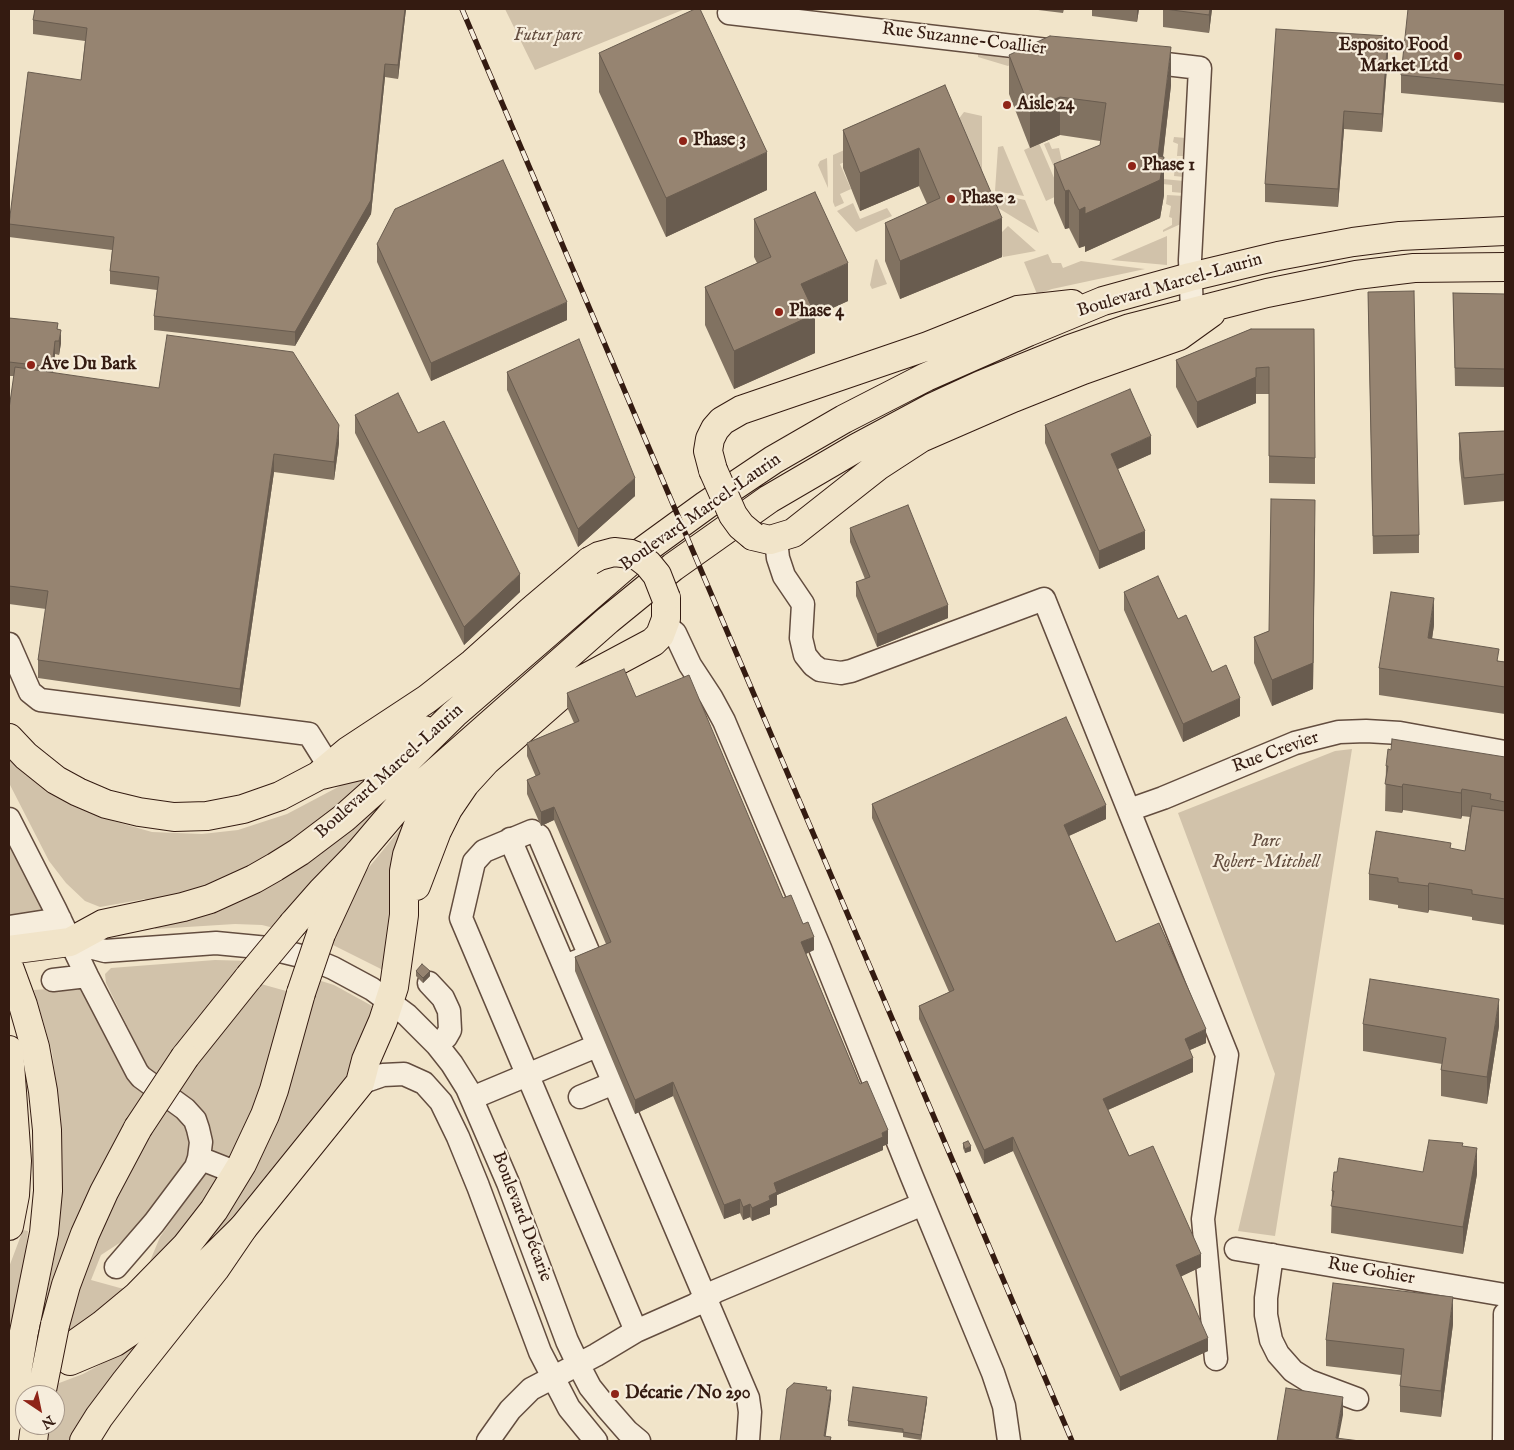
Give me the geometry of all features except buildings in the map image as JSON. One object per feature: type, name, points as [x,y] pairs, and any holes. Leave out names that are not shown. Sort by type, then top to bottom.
[{"type":"main road","name":"Boulevard Marcel-Laurin","points":[[9,950],[65,931],[147,916],[210,898],[254,879],[299,852],[344,818],[391,776],[454,714],[588,596],[640,553],[749,475],[844,419],[900,390],[1028,332],[1103,301],[1190,277],[1287,254],[1353,242],[1400,236],[1505,231]]},
{"type":"main road","name":"Boulevard Marcel-Laurin","points":[[358,854],[402,801],[641,592],[769,499],[814,472],[924,412],[1024,367],[1130,328],[1192,312],[1298,286],[1369,274],[1414,268],[1503,268]]},
{"type":"main road","points":[[1103,301],[1018,310],[935,343],[741,410],[722,421],[715,429],[710,439],[708,451],[713,470],[733,515],[741,526],[764,538],[793,533],[878,466],[921,438],[1083,370],[1179,336],[1221,305]]},
{"type":"main road","points":[[9,738],[36,765],[56,780],[106,804],[174,817],[207,816],[243,809],[280,796],[324,771],[348,750],[403,716],[451,681],[590,561],[599,556],[614,552],[631,554],[638,557],[648,564],[656,575],[666,598],[665,625],[660,635],[654,642],[580,681],[537,715],[477,771],[456,796],[439,825],[423,871],[404,915]]},
{"type":"main road","points":[[324,771],[360,766],[454,714]]},
{"type":"main road","points":[[84,1441],[113,1397],[215,1269],[243,1228],[360,1083],[366,1060],[390,1001],[396,975],[404,915],[404,870],[410,848],[423,815],[451,760]]},
{"type":"main road","points":[[25,1385],[55,1325],[66,1285],[85,1234],[104,1192],[138,1128],[185,1057],[293,924],[358,854]]},
{"type":"main road","points":[[28,1385],[155,1279],[201,1228],[214,1210],[254,1141],[271,1099],[301,993],[321,934],[358,854]]},
{"type":"main road","points":[[9,1425],[23,1337],[44,1233],[48,1191],[46,1111],[40,1070],[29,1026],[12,975]]},
{"type":"main road","points":[[9,1050],[16,1176],[15,1194],[9,1226]]},
{"type":"main road","points":[[30,1385],[127,1335],[174,1297],[243,1228]]},
{"type":"street","name":"Rue Suzanne-Coallier","points":[[729,13],[1072,53]]},
{"type":"street","points":[[1121,59],[1200,68],[1190,277],[1192,312]]},
{"type":"street","points":[[764,538],[778,558],[784,576],[803,604],[801,638],[805,655],[820,670],[841,673],[851,671],[1044,599],[1227,1055],[1203,1219],[1216,1359]]},
{"type":"street","points":[[665,625],[675,633],[690,665],[724,721],[820,948],[1000,1389],[1007,1420],[1009,1441]]},
{"type":"street","points":[[9,644],[30,692],[40,700],[309,734],[324,771]]},
{"type":"street","name":"Rue Crevier","points":[[1129,810],[1169,796],[1295,743],[1339,732],[1400,733],[1505,752]]},
{"type":"street","points":[[9,819],[133,1066],[141,1077],[185,1109],[195,1120],[200,1136],[199,1158],[190,1177],[116,1267]]},
{"type":"street","points":[[636,1331],[461,918],[474,862],[484,850],[532,831],[539,836],[590,956],[565,966],[599,1045],[618,1081],[687,1255],[748,1398],[750,1412],[748,1441]]},
{"type":"street","points":[[9,927],[65,931]]},
{"type":"street","name":"Boulevard Décarie","points":[[65,931],[105,951],[216,944],[268,948],[309,958],[355,979],[390,1001],[412,1019],[452,1064],[472,1098],[512,1191],[568,1341],[590,1387],[627,1431],[639,1441]]},
{"type":"street","points":[[53,980],[87,976]]},
{"type":"street","points":[[429,983],[443,998],[449,1011],[450,1030],[446,1037],[437,1045]]},
{"type":"street","points":[[472,1098],[599,1045]]},
{"type":"street","name":"Boulevard Décarie","points":[[360,1083],[383,1075],[404,1074],[424,1083],[441,1102],[478,1186],[540,1352],[569,1408],[596,1441]]},
{"type":"street","points":[[580,1097],[618,1081]]},
{"type":"street","points":[[199,1158],[237,1173]]},
{"type":"street","points":[[488,1441],[501,1421],[532,1389],[636,1331],[695,1305],[716,1291],[923,1204]]},
{"type":"street","name":"Rue Gohier","points":[[1236,1249],[1505,1295]]},
{"type":"street","points":[[1272,1255],[1266,1298],[1266,1316],[1271,1340],[1278,1354],[1293,1371],[1309,1382],[1357,1399]]},
{"type":"street","points":[[1504,1441],[1505,1314]]},
{"type":"green space","name":"Futur parc","points":[[505,9],[685,9],[535,70]]},
{"type":"green space","points":[[978,49],[1024,55],[1008,66],[978,57]]},
{"type":"green space","points":[[964,112],[982,116],[982,180],[954,125]]},
{"type":"green space","points":[[1174,137],[1186,138],[1185,156],[1177,156],[1178,144],[1173,142]]},
{"type":"green space","points":[[1049,142],[1052,149],[1059,148],[1069,194],[1066,195],[1044,144]]},
{"type":"green space","points":[[1039,143],[1061,194],[1046,201],[1024,150]]},
{"type":"green space","points":[[858,144],[863,154],[840,164],[851,189],[840,194],[844,203],[835,207],[833,202],[833,155]]},
{"type":"green space","points":[[1003,146],[1024,196],[995,191],[998,147]]},
{"type":"green space","points":[[827,158],[828,188],[818,165],[820,161]]},
{"type":"green space","points":[[1171,159],[1186,160],[1184,177],[1174,176],[1175,166],[1170,166]]},
{"type":"green space","points":[[1163,179],[1184,181],[1183,193],[1172,192],[1172,185],[1162,184]]},
{"type":"green space","points":[[996,194],[1025,200],[1039,233],[995,206]]},
{"type":"green space","points":[[1167,195],[1184,196],[1183,223],[1163,232],[1163,230],[1172,225],[1172,218],[1169,217],[1171,206],[1166,204]]},
{"type":"green space","points":[[853,203],[860,219],[887,208],[892,216],[856,232],[837,211]]},
{"type":"green space","points":[[1008,226],[1036,251],[1003,257],[995,239]]},
{"type":"green space","points":[[1167,236],[1167,265],[1111,260]]},
{"type":"green space","points":[[1048,254],[1052,263],[1061,263],[1063,268],[1081,261],[1145,269],[1037,294],[1024,262]]},
{"type":"green space","points":[[877,259],[887,284],[872,289],[870,285],[875,260]]},
{"type":"green space","name":"Parc Robert-Mitchell","points":[[1352,749],[1275,1236],[1238,1231],[1275,1074],[1178,813],[1335,751]]},
{"type":"green space","points":[[9,753],[74,804],[113,821],[152,832],[202,834],[238,830],[287,814],[357,777],[365,784],[274,854],[204,889],[147,904],[145,899],[100,907],[85,901],[66,883],[49,861],[9,783]]},
{"type":"green space","points":[[388,798],[278,929],[262,925],[235,924],[155,929],[155,927],[294,871],[320,854]]},
{"type":"green space","points":[[420,805],[385,971],[329,943],[361,877]]},
{"type":"green space","points":[[9,827],[48,911],[9,920]]},
{"type":"green space","points":[[215,960],[252,961],[158,1078],[146,1064],[106,983],[105,974],[111,968]]},
{"type":"green space","points":[[318,980],[334,985],[374,1007],[360,1064],[262,1196],[171,1281]]},
{"type":"green space","points":[[261,984],[297,994],[274,1071],[232,1160],[212,1153],[212,1137],[208,1123],[201,1112],[178,1090],[200,1059]]},
{"type":"green space","points":[[76,987],[84,992],[148,1093],[40,1330],[59,1233],[62,1147],[60,1111],[52,1052],[34,990]]},
{"type":"green space","points":[[167,1106],[188,1119],[198,1137],[198,1152],[192,1166],[160,1210],[141,1229],[101,1255],[91,1280],[120,1288],[131,1289],[138,1285],[143,1278],[160,1237],[204,1175],[217,1173],[226,1179],[225,1183],[206,1214],[178,1250],[161,1268],[119,1305],[61,1344],[90,1254],[112,1202],[136,1156]]},
{"type":"green space","points":[[23,1230],[28,1231],[25,1257],[9,1340],[9,1267]]},
{"type":"green space","points":[[171,1320],[79,1441],[45,1441],[46,1435],[65,1435],[65,1385],[54,1385],[83,1374],[134,1346]]},
{"type":"railway","points":[[462,9],[1072,1441]]},
{"type":"place","name":"Esposito Food Market Ltd","points":[[1458,56]]},
{"type":"place","name":"Aisle 24","points":[[1007,105]]},
{"type":"place","name":"Phase 3","points":[[683,141]]},
{"type":"place","name":"Phase 1","points":[[1132,166]]},
{"type":"place","name":"Phase 2","points":[[951,199]]},
{"type":"place","name":"Phase 4","points":[[779,312]]},
{"type":"place","name":"Ave Du Bark","points":[[31,365]]},
{"type":"place","name":"Décarie / No 290","points":[[615,1394]]}]
